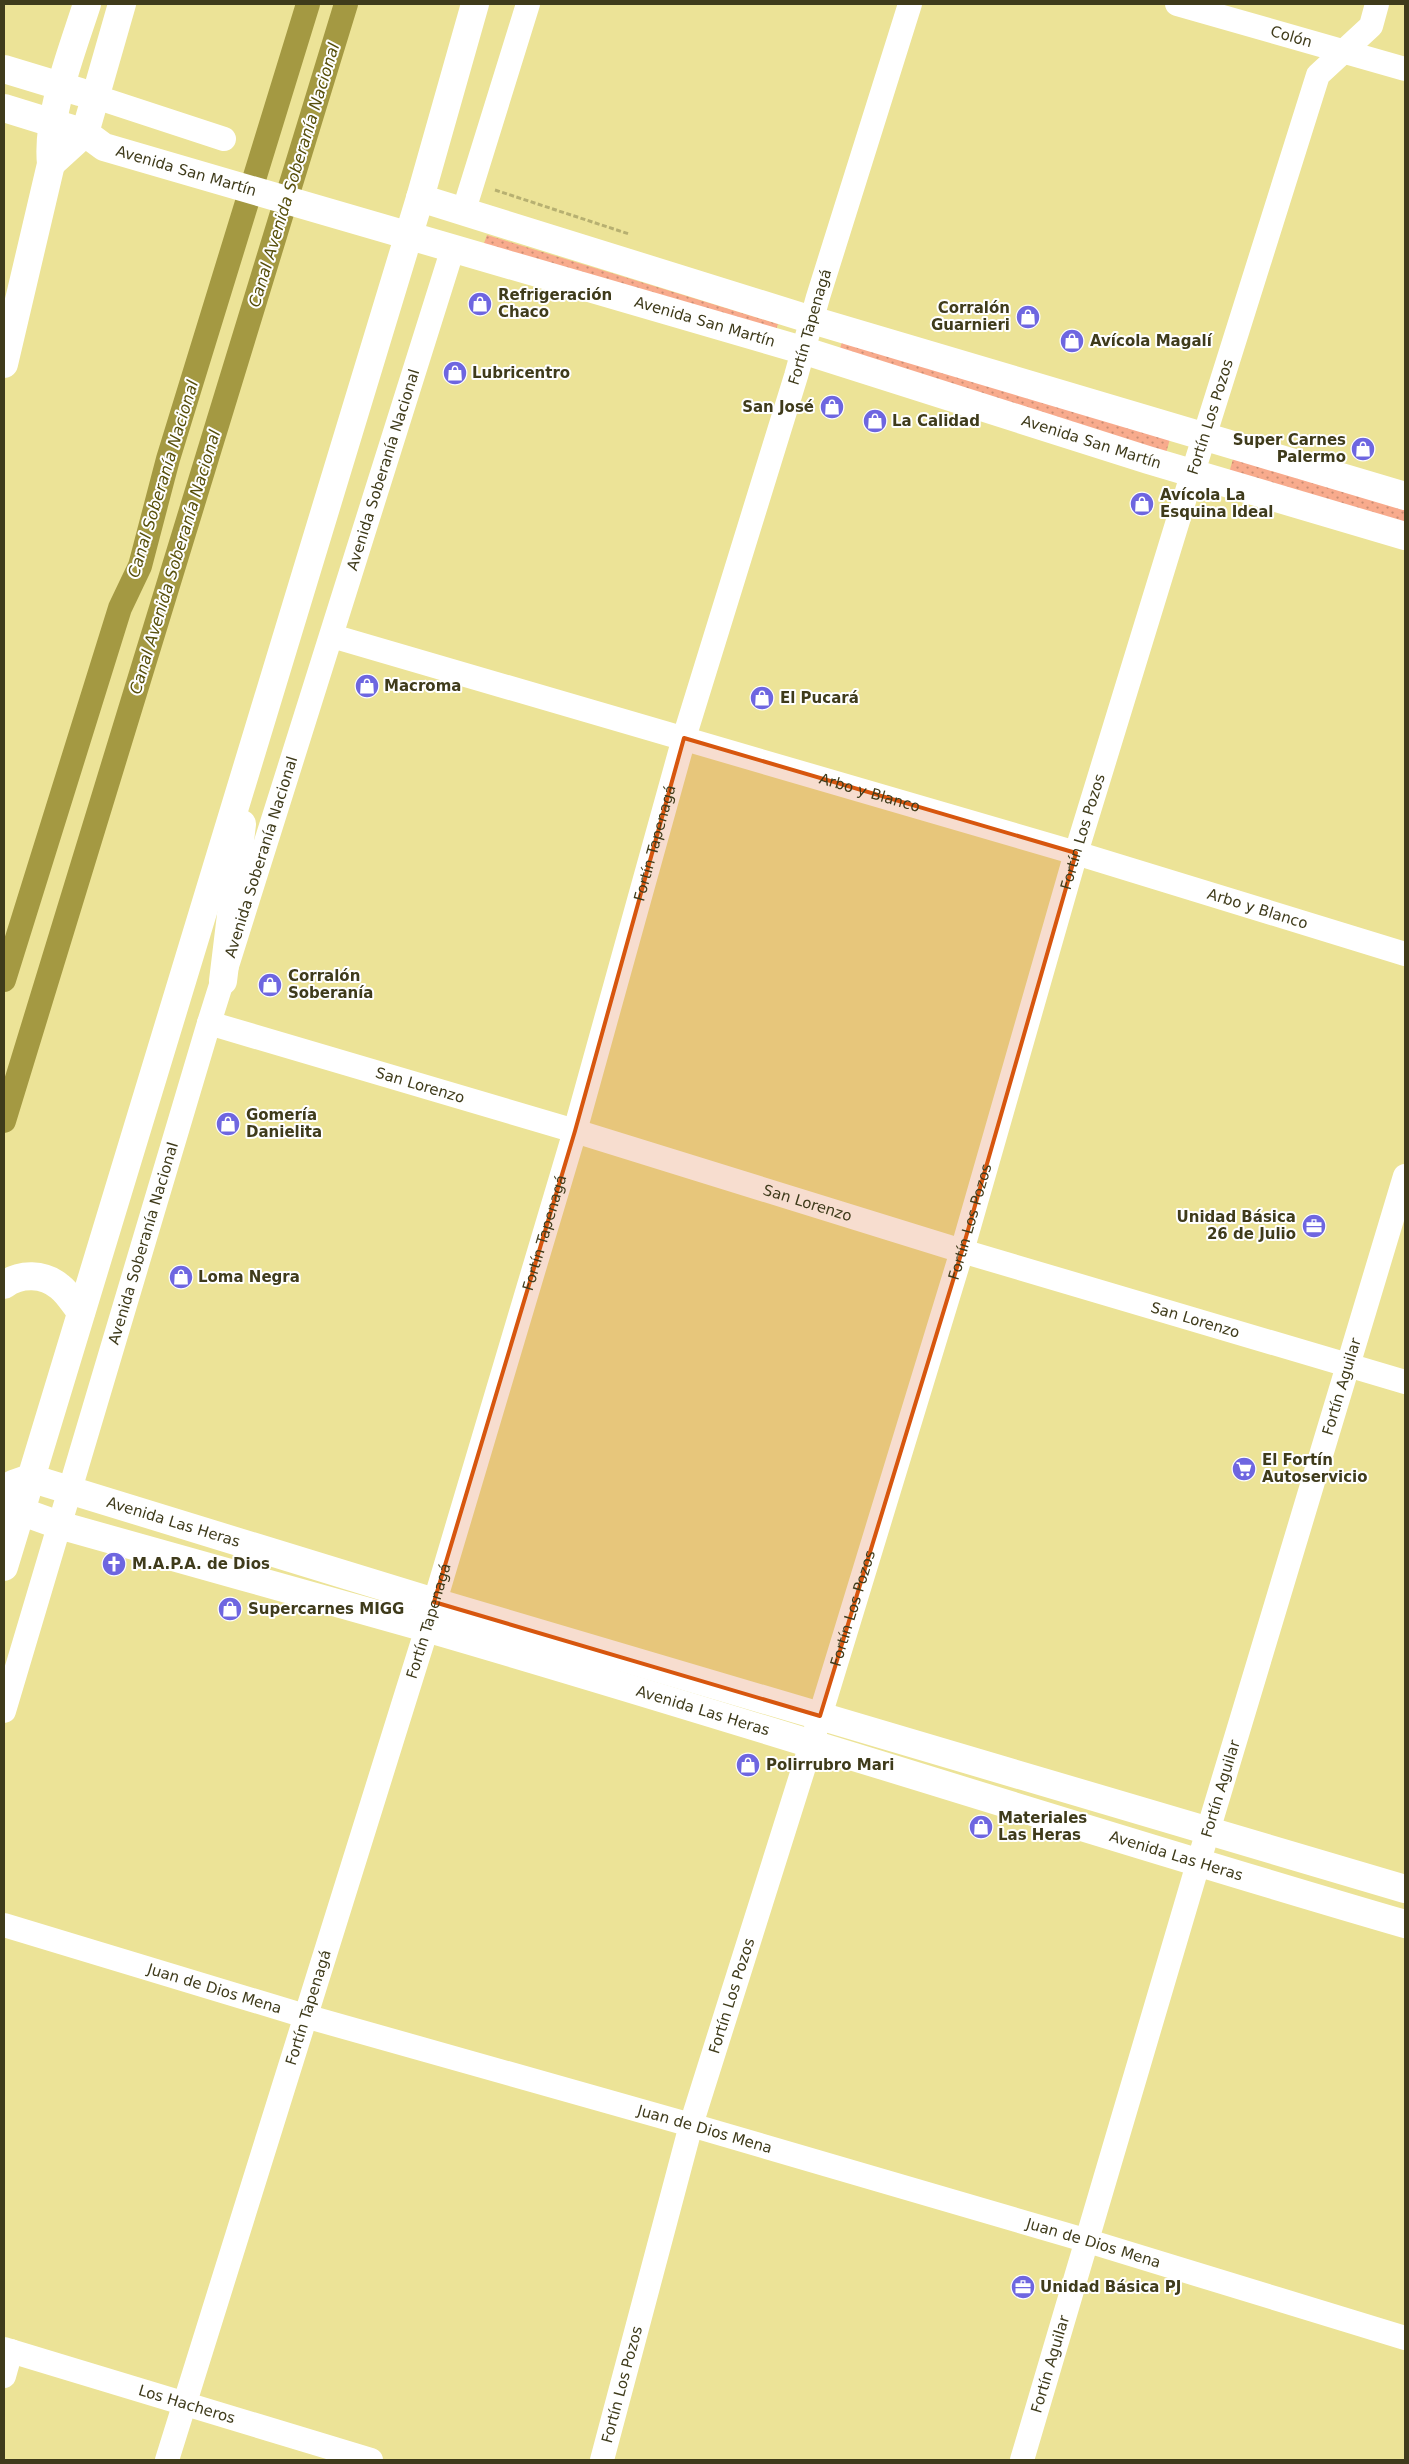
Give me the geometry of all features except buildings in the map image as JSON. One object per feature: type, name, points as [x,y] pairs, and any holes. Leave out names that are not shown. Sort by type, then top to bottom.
[{"type":"main road","points":[[4,364],[51,164],[49,145],[52,123],[87,4]]},
{"type":"main road","points":[[51,164],[85,133],[122,4]]},
{"type":"main road","points":[[4,1567],[12,1503],[30,1478],[420,198],[475,4]]},
{"type":"main road","points":[[4,69],[96,97]]},
{"type":"main road","name":"Avenida San Martín","points":[[4,108],[85,133],[104,147],[802,350],[1193,473],[1405,536]]},
{"type":"main road","points":[[420,198],[464,210],[812,320],[1405,496]]},
{"type":"main road","name":"Avenida Soberanía Nacional","points":[[453,248],[464,210]]},
{"type":"main road","points":[[222,981],[251,749]]},
{"type":"main road","points":[[4,1285],[13,1278],[38,1276],[59,1286],[81,1312]]},
{"type":"main road","points":[[4,1487],[30,1478]]},
{"type":"main road","name":"Avenida Las Heras","points":[[30,1478],[434,1602],[1405,1889]]},
{"type":"main road","name":"Avenida Las Heras","points":[[12,1503],[59,1526],[427,1628],[810,1743],[1198,1864],[1405,1924]]},
{"type":"street","name":"Avenida Soberanía Nacional","points":[[464,210],[528,4]]},
{"type":"street","name":"Fortín Tapenagá","points":[[167,2460],[427,1628],[575,1131],[684,738],[910,4]]},
{"type":"street","name":"Colón","points":[[1176,4],[1405,69]]},
{"type":"street","name":"Fortín Los Pozos","points":[[602,2460],[691,2125],[820,1716],[962,1251],[1076,853],[1318,75],[1371,26],[1377,4]]},
{"type":"street","points":[[96,97],[224,139]]},
{"type":"street","name":"Avenida Soberanía Nacional","points":[[4,1712],[209,1023],[453,248]]},
{"type":"street","name":"Arbo y Blanco","points":[[332,636],[1076,853],[1405,954]]},
{"type":"street","name":"San Lorenzo","points":[[209,1023],[575,1131],[962,1251],[1405,1382]]},
{"type":"street","name":"Fortín Aguilar","points":[[1022,2460],[1198,1864],[1405,1176]]},
{"type":"street","name":"Juan de Dios Mena","points":[[4,1925],[305,2016],[691,2125],[1088,2241],[1405,2338]]},
{"type":"street","points":[[4,2376],[8,2350]]},
{"type":"street","name":"Los Hacheros","points":[[8,2350],[183,2405],[371,2460]]},
{"type":"highlighted area","points":[[684,738],[1076,853],[962,1251],[820,1716],[434,1602],[575,1131]]},
{"type":"shaded area","points":[[487,235],[778,324],[774,335],[483,246]]},
{"type":"shaded area","points":[[842,342],[1170,439],[1166,453],[838,355]]},
{"type":"shaded area","points":[[1233,459],[1405,510],[1405,525],[1229,473]]},
{"type":"waterway","name":"Canal Soberanía Nacional","points":[[4,980],[120,608],[140,566],[168,459],[308,4]]},
{"type":"waterway","name":"Canal Avenida Soberanía Nacional","points":[[4,1121],[346,4]]},
{"type":"place","name":"Refrigeración Chaco","points":[[480,304]]},
{"type":"place","name":"Corralón Guarnieri","points":[[1028,317]]},
{"type":"place","name":"Avícola Magalí","points":[[1072,341]]},
{"type":"place","name":"Lubricentro","points":[[455,373]]},
{"type":"place","name":"San José","points":[[832,407]]},
{"type":"place","name":"La Calidad","points":[[875,421]]},
{"type":"place","name":"Super Carnes Palermo","points":[[1363,449]]},
{"type":"place","name":"Avícola La Esquina Ideal","points":[[1142,504]]},
{"type":"place","name":"Macroma","points":[[367,686]]},
{"type":"place","name":"El Pucará","points":[[762,698]]},
{"type":"place","name":"Corralón Soberanía","points":[[270,985]]},
{"type":"place","name":"Gomería Danielita","points":[[228,1124]]},
{"type":"place","name":"Unidad Básica 26 de Julio","points":[[1314,1226]]},
{"type":"place","name":"Loma Negra","points":[[181,1277]]},
{"type":"place","name":"El Fortín Autoservicio","points":[[1244,1469]]},
{"type":"place","name":"M.A.P.A. de Dios","points":[[114,1564]]},
{"type":"place","name":"Supercarnes MIGG","points":[[230,1609]]},
{"type":"place","name":"Polirrubro Mari","points":[[748,1765]]},
{"type":"place","name":"Materiales Las Heras","points":[[981,1827]]},
{"type":"place","name":"Unidad Básica PJ","points":[[1023,2287]]}]
